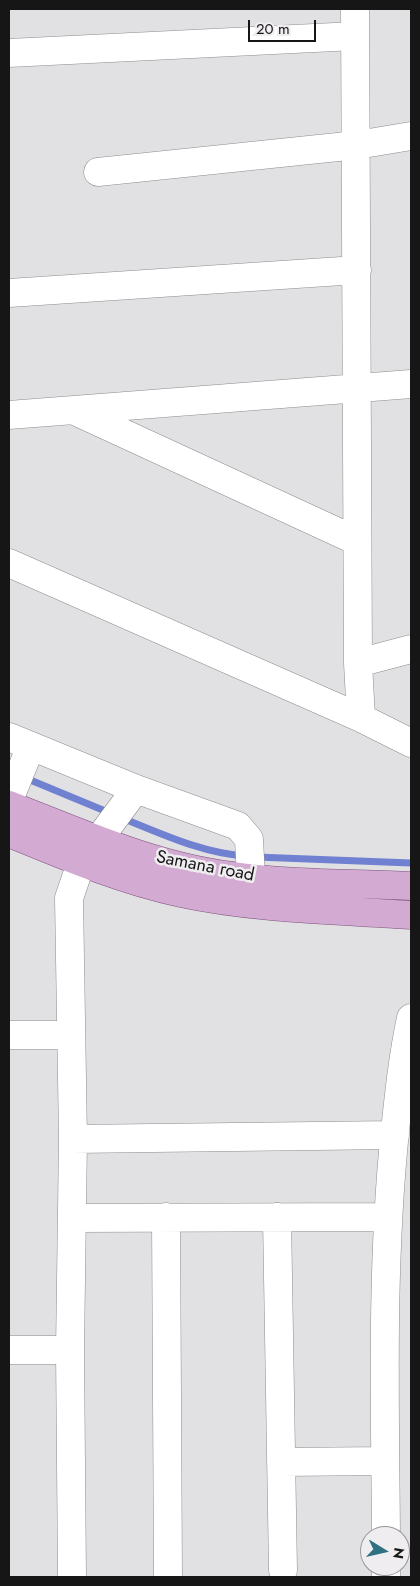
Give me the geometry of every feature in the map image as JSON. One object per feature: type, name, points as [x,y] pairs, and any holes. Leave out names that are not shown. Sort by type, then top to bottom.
[{"type":"main road","name":"Samana road","points":[[16,772],[97,840],[176,865],[232,876],[250,857],[411,886]]},
{"type":"main road","name":"Samana road","points":[[9,834],[81,863],[180,893],[245,904],[411,915]]},
{"type":"street","points":[[355,9],[358,664],[361,718]]},
{"type":"street","points":[[9,53],[355,36]]},
{"type":"street","points":[[98,172],[356,145],[411,136]]},
{"type":"street","points":[[9,294],[357,270]]},
{"type":"street","points":[[9,415],[357,390],[411,384]]},
{"type":"street","points":[[73,410],[357,541]]},
{"type":"street","points":[[9,563],[361,718],[411,743]]},
{"type":"street","points":[[358,664],[411,649]]},
{"type":"street","points":[[16,772],[126,802],[238,826],[250,857]]},
{"type":"street","points":[[72,1577],[70,1350],[73,1139],[69,898],[81,863],[126,802]]},
{"type":"street","points":[[386,1526],[384,1285],[395,1135],[411,1018]]},
{"type":"street","points":[[9,1035],[71,1035]]},
{"type":"street","points":[[73,1139],[395,1135]]},
{"type":"street","points":[[166,1217],[168,1577]]},
{"type":"street","points":[[277,1217],[283,1570]]},
{"type":"street","points":[[72,1218],[388,1217]]},
{"type":"street","points":[[9,1350],[70,1350]]},
{"type":"street","points":[[281,1462],[385,1461]]},
{"type":"waterway","points":[[23,777],[110,813]]},
{"type":"waterway","points":[[122,818],[198,847],[245,856]]},
{"type":"waterway","points":[[256,857],[411,863]]}]
